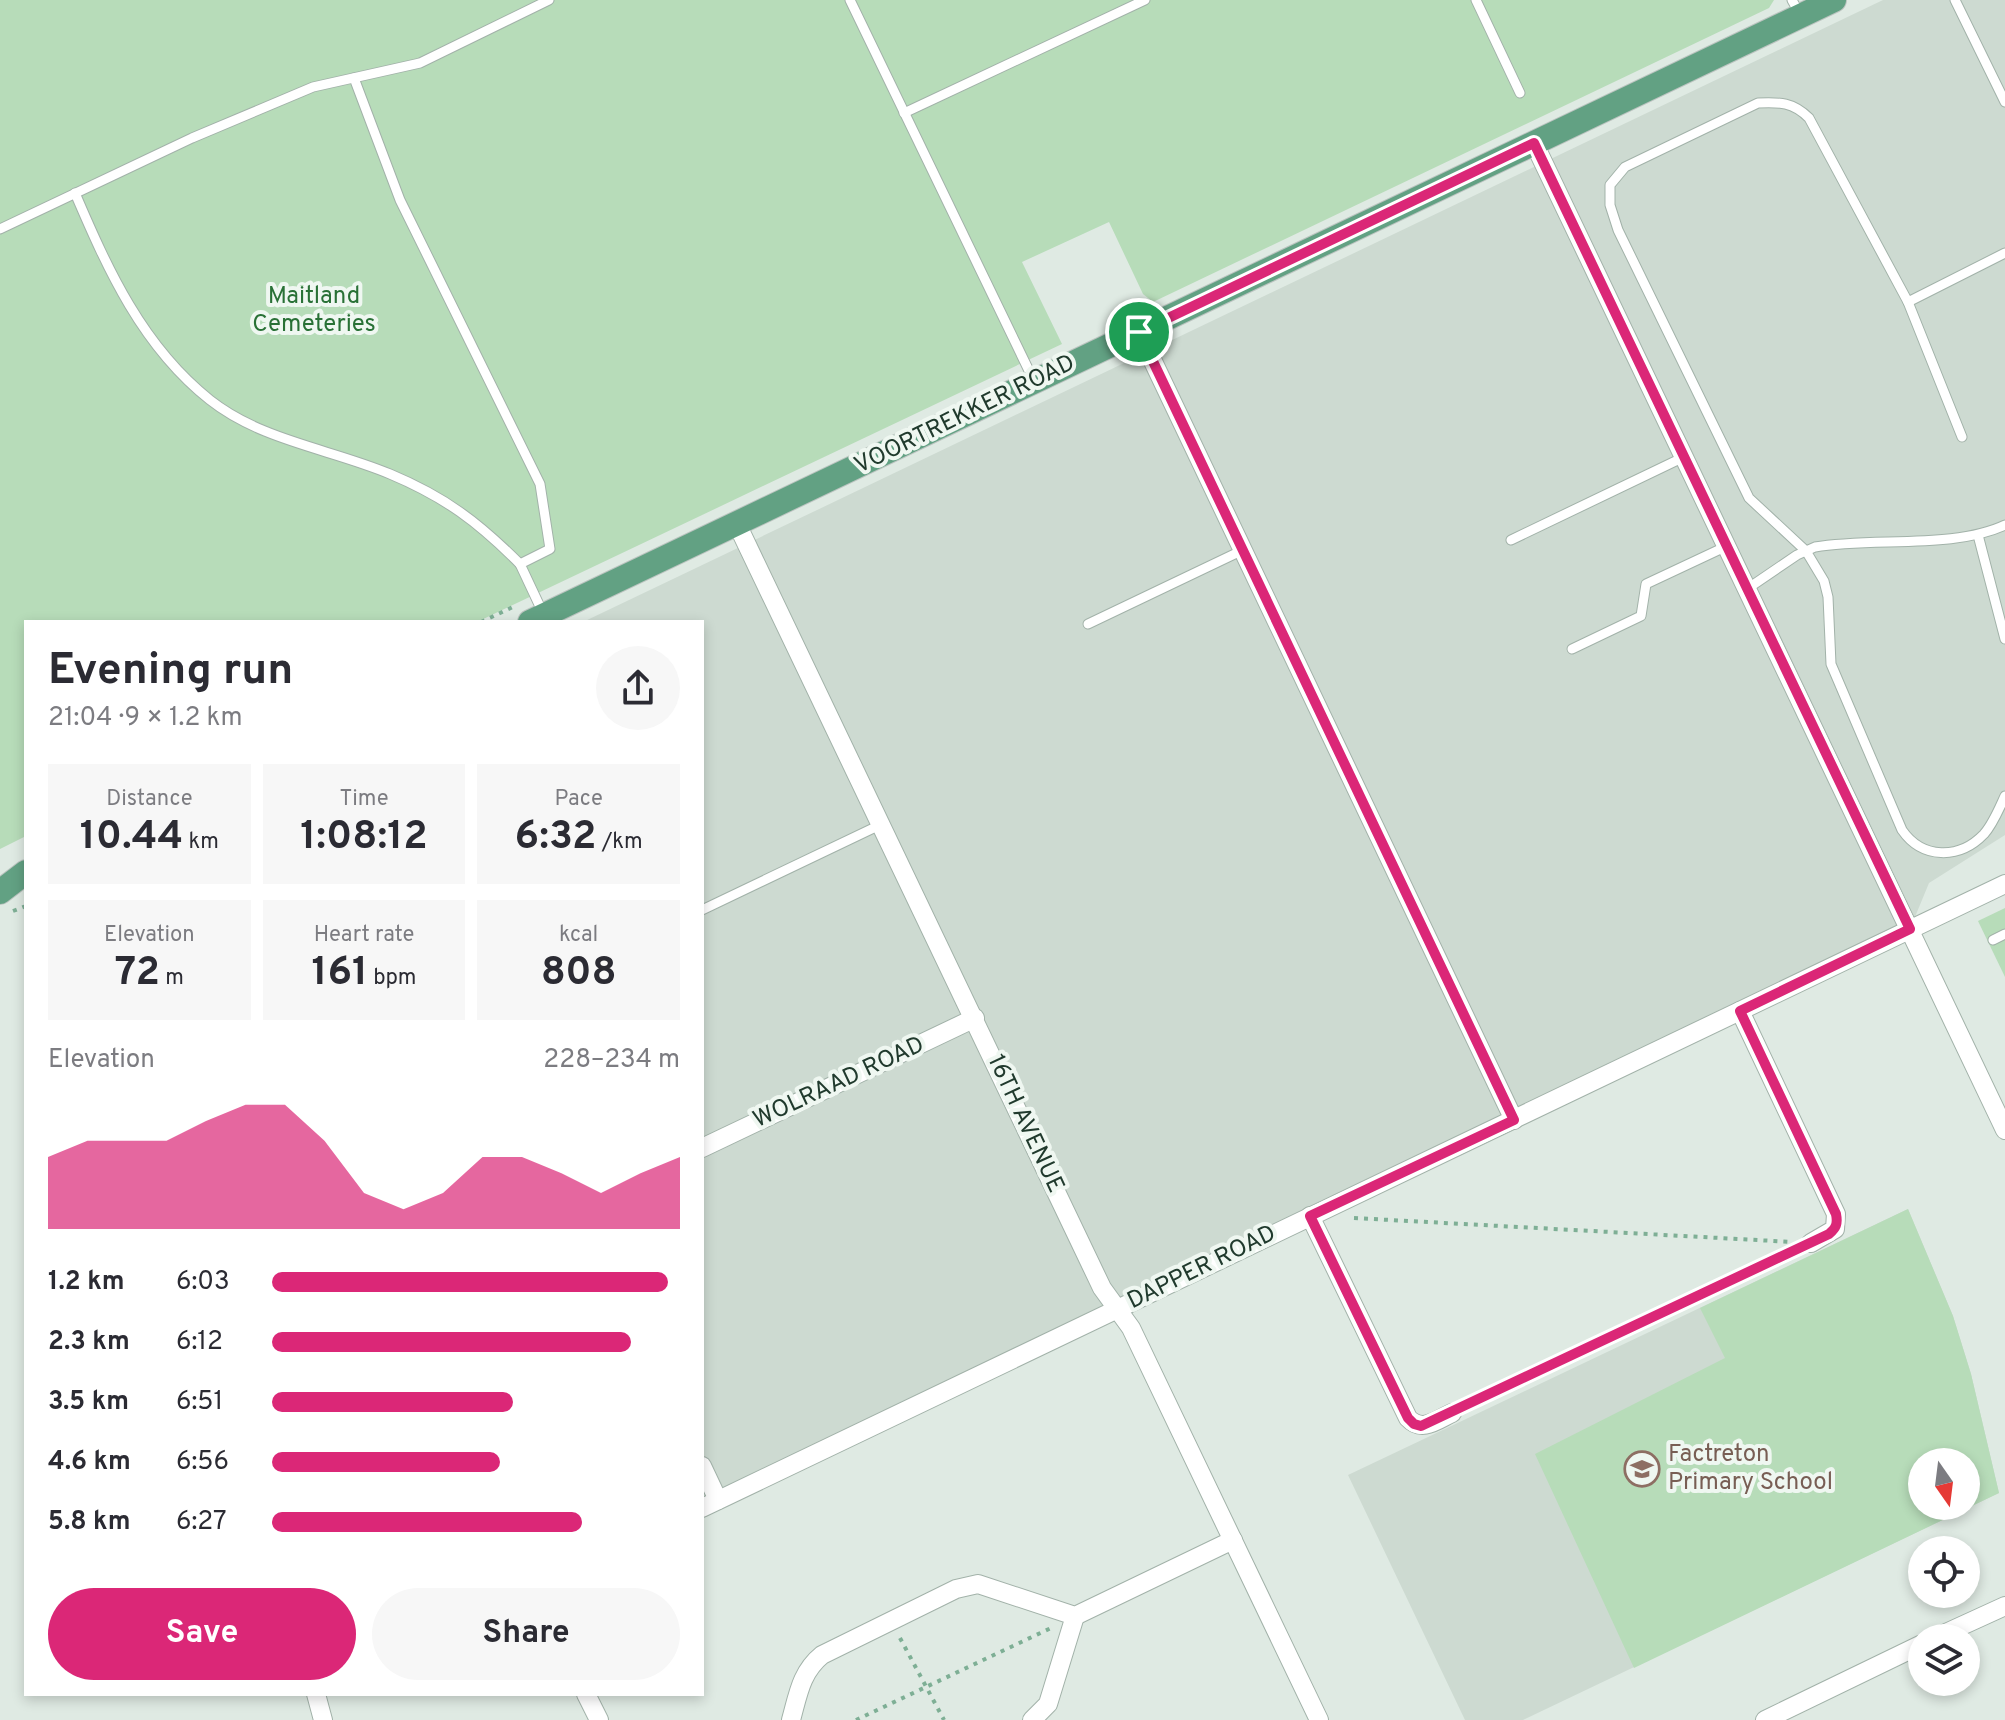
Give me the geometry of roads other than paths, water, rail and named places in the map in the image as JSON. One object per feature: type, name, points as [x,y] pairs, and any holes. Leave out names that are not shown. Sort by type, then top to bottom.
[{"type":"main road","name":"VOORTREKKER ROAD","points":[[531,613],[737,524],[1139,332],[1534,143],[1797,8],[1834,0]]},
{"type":"main road","points":[[0,877],[24,871]]},
{"type":"main road","points":[[0,892],[24,872]]},
{"type":"street","points":[[1534,143],[2005,1130]]},
{"type":"street","points":[[1139,332],[1514,1120]]},
{"type":"street","name":"16TH AVENUE","points":[[737,524],[1102,1288],[1131,1328],[1319,1720]]},
{"type":"street","name":"DAPPER ROAD","points":[[710,1504],[2005,884]]},
{"type":"street","points":[[1740,1011],[1836,1214],[1838,1222],[1835,1229],[1811,1243]]},
{"type":"street","name":"WOLRAAD ROAD","points":[[704,1147],[975,1018]]},
{"type":"street","points":[[1310,1216],[1408,1418],[1421,1426],[1452,1413]]},
{"type":"street","points":[[704,1476],[710,1504]]},
{"type":"street","points":[[791,1720],[802,1679],[822,1655],[956,1589],[978,1584],[1075,1616],[1233,1540]]},
{"type":"street","points":[[1966,1624],[2005,1606]]},
{"type":"street","points":[[1032,1720],[1048,1704],[1075,1616]]},
{"type":"street","points":[[1765,1720],[1908,1651]]},
{"type":"street","points":[[317,1696],[323,1720]]},
{"type":"street","points":[[587,1696],[599,1720]]},
{"type":"lane","points":[[0,229],[192,138],[313,87],[420,63],[549,0]]},
{"type":"lane","points":[[850,0],[1034,382]]},
{"type":"lane","points":[[904,113],[1145,0]]},
{"type":"lane","points":[[1476,0],[1520,93]]},
{"type":"lane","points":[[1955,0],[2005,102]]},
{"type":"lane","points":[[354,78],[400,200],[540,484],[550,549],[520,564]]},
{"type":"lane","points":[[1962,437],[1908,302],[1809,118],[1797,106],[1780,102],[1758,103],[1625,167],[1610,185],[1610,205],[1618,230],[1749,498],[1806,551],[1824,581],[1828,597],[1831,664],[1902,830],[1912,844],[1935,853],[1955,851],[1970,845],[1990,827],[2005,796]]},
{"type":"lane","points":[[75,193],[107,266],[135,317],[169,363],[212,401],[264,431],[389,474],[453,505],[476,522],[520,564],[531,613]]},
{"type":"lane","points":[[1908,302],[2005,253]]},
{"type":"lane","points":[[1511,540],[1684,457]]},
{"type":"lane","points":[[1747,589],[1806,551],[1835,543],[1978,535],[2005,525]]},
{"type":"lane","points":[[1978,535],[2005,639]]},
{"type":"lane","points":[[1572,649],[1641,616],[1646,584],[1727,546]]},
{"type":"lane","points":[[1088,624],[1243,550]]},
{"type":"lane","points":[[704,909],[882,824]]},
{"type":"lane","points":[[1993,940],[2005,934]]},
{"type":"place","name":"Factreton Primary School","points":[[1642,1469]]},
{"type":"park label","name":"Maitland Cemeteries","points":[[314,311]]}]
